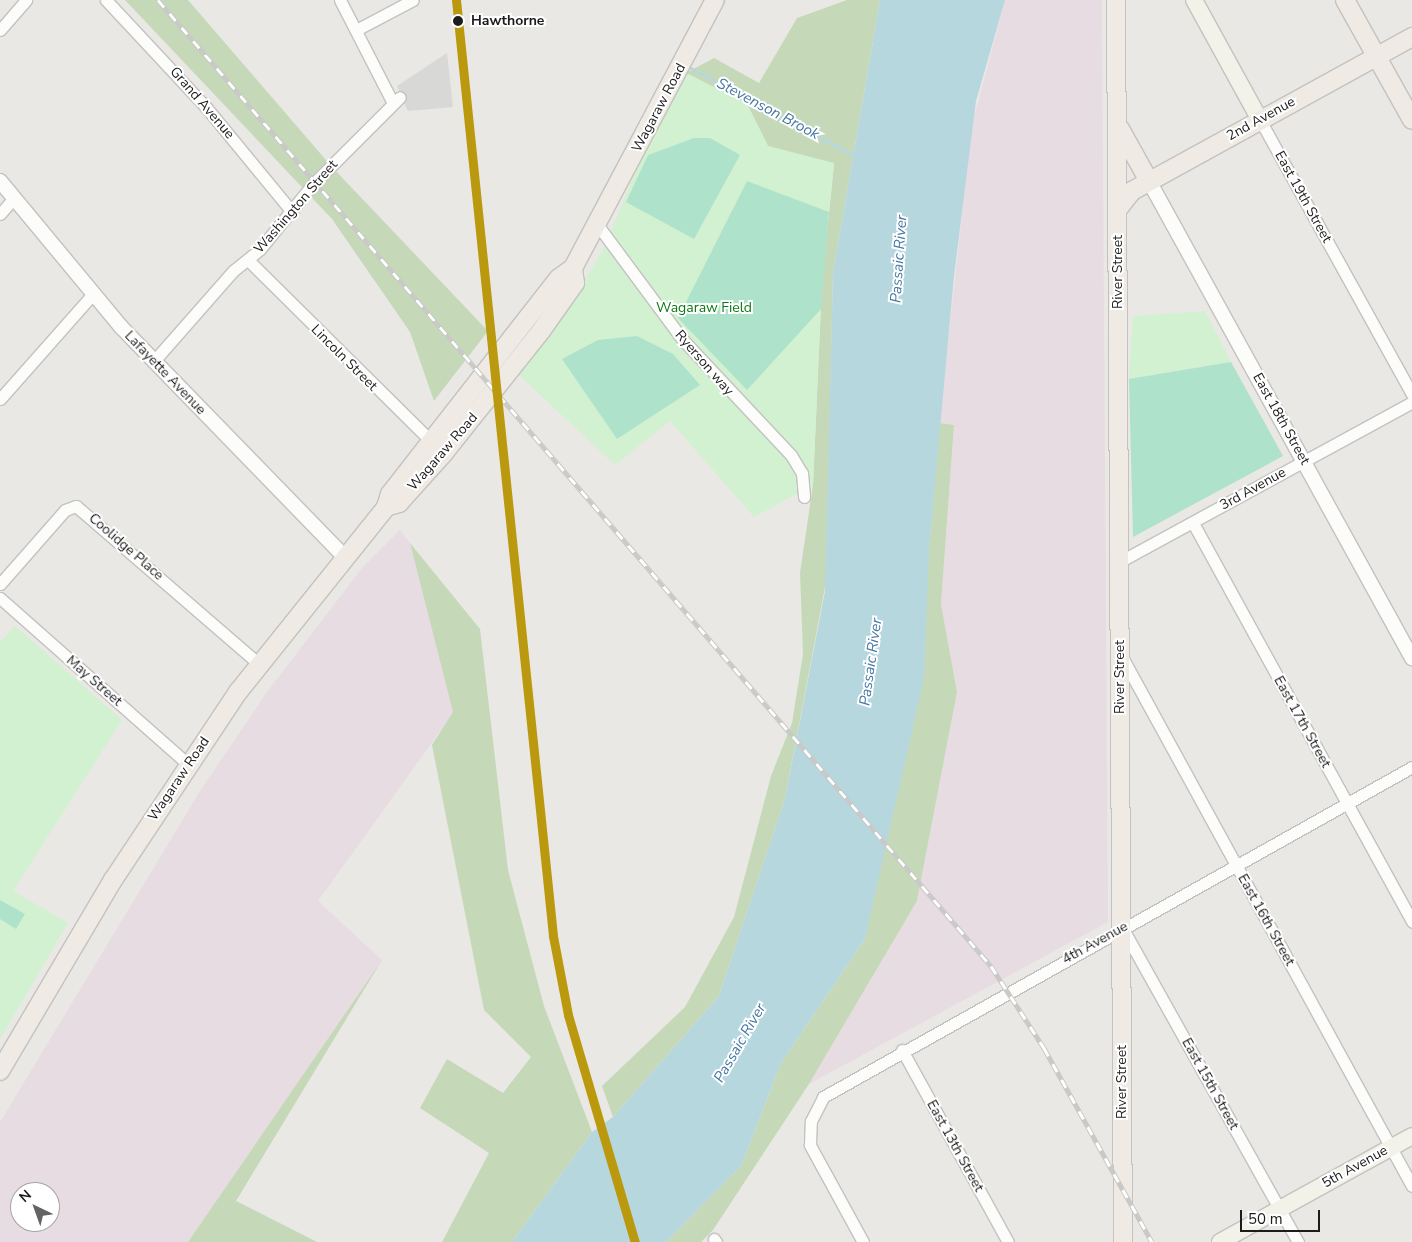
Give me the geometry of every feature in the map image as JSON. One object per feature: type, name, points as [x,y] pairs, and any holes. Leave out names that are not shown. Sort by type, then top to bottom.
[{"type":"main road","name":"Wagaraw Road","points":[[0,1071],[113,880],[258,663],[344,555],[386,507],[399,503],[438,448],[558,308],[575,283],[573,268],[599,227],[715,0]]},
{"type":"main road","name":"River Street","points":[[1116,0],[1123,1242]]},
{"type":"main road","name":"East 19th Street","points":[[1194,0],[1260,120]]},
{"type":"main road","points":[[1345,0],[1412,120]]},
{"type":"main road","name":"2nd Avenue","points":[[1118,209],[1125,196],[1149,181],[1412,36]]},
{"type":"main road","name":"River Street","points":[[1116,112],[1123,138],[1149,181]]},
{"type":"main road","name":"5th Avenue","points":[[1220,1242],[1412,1136]]},
{"type":"street","points":[[0,30],[26,0]]},
{"type":"street","name":"Grand Avenue","points":[[106,0],[205,106],[292,212]]},
{"type":"street","points":[[340,0],[356,30],[413,0]]},
{"type":"street","name":"Washington Street","points":[[153,362],[396,100],[356,30]]},
{"type":"street","name":"East 19th Street","points":[[1260,120],[1412,394]]},
{"type":"street","name":"Lafayette Avenue","points":[[0,181],[93,294],[153,362],[344,555]]},
{"type":"street","name":"East 18th Street","points":[[1149,181],[1412,658]]},
{"type":"street","points":[[0,214],[14,198]]},
{"type":"street","name":"Ryerson way","points":[[599,227],[683,340],[791,455],[802,473],[804,497]]},
{"type":"street","name":"Lincoln Street","points":[[248,260],[438,448]]},
{"type":"street","points":[[0,399],[93,294]]},
{"type":"street","name":"3rd Avenue","points":[[1119,562],[1412,402]]},
{"type":"street","name":"Coolidge Place","points":[[0,584],[65,510],[81,507],[258,663]]},
{"type":"street","name":"East 17th Street","points":[[1192,522],[1412,922]]},
{"type":"street","name":"May Street","points":[[0,598],[189,765]]},
{"type":"street","name":"East 16th Street","points":[[1120,654],[1412,1186]]},
{"type":"street","name":"4th Avenue","points":[[863,1242],[810,1145],[811,1121],[824,1097],[902,1050],[1412,767]]},
{"type":"street","name":"East 15th Street","points":[[1121,928],[1298,1242]]},
{"type":"street","name":"East 13th Street","points":[[902,1050],[1008,1242]]},
{"type":"shaded area","points":[[1005,0],[1102,0],[1108,922],[809,1084],[917,901],[957,692],[941,604],[954,425],[939,423],[972,125]]},
{"type":"shaded area","points":[[447,53],[453,107],[408,111],[397,86]]},
{"type":"shaded area","points":[[400,530],[410,543],[454,712],[318,901],[382,960],[188,1242],[0,1242],[0,1122],[200,791],[267,692],[362,568]]},
{"type":"green space","points":[[125,0],[188,0],[332,167],[488,331],[434,401],[410,332],[332,219]]},
{"type":"green space","points":[[847,0],[880,0],[833,273],[826,582],[785,799],[719,996],[613,1117],[602,1086],[685,1007],[734,917],[771,776],[792,723],[803,654],[800,573],[813,485],[822,282],[834,164],[768,146],[747,104],[686,73],[714,58],[759,83],[797,18]]},
{"type":"green space","name":"Wagaraw Field","points":[[686,73],[747,104],[768,146],[834,163],[822,282],[813,485],[754,517],[670,421],[615,465],[517,373],[566,310],[603,250],[638,166]]},
{"type":"green space","points":[[694,138],[710,138],[740,155],[694,239],[626,202],[648,155]]},
{"type":"green space","points":[[747,181],[829,212],[821,309],[747,390],[678,318]]},
{"type":"green space","points":[[1205,311],[1231,362],[1129,379],[1133,316]]},
{"type":"green space","points":[[637,336],[673,354],[700,385],[617,439],[562,359],[598,340]]},
{"type":"green space","points":[[1231,362],[1283,456],[1133,537],[1129,379]]},
{"type":"green space","points":[[939,423],[954,425],[941,604],[957,692],[917,901],[809,1084],[713,1230],[701,1242],[666,1242],[741,1166],[781,1063],[865,939],[929,549]]},
{"type":"green space","points":[[410,543],[480,629],[508,870],[544,1006],[592,1132],[512,1242],[442,1242],[489,1153],[420,1108],[447,1059],[503,1093],[531,1057],[484,1010],[432,745],[453,712]]},
{"type":"green space","points":[[15,626],[122,720],[13,891],[68,923],[0,1039],[0,642]]},
{"type":"green space","points":[[0,900],[25,914],[16,929],[0,919]]},
{"type":"green space","points":[[382,960],[236,1201],[317,1242],[188,1242]]},
{"type":"water","name":"Passaic River","points":[[880,0],[1005,0],[976,101],[954,276],[929,549],[924,678],[865,939],[781,1063],[741,1166],[666,1242],[512,1242],[592,1132],[613,1117],[719,996],[785,799],[825,591],[833,273]]},
{"type":"waterway","name":"Stevenson Brook","points":[[687,66],[853,155]]},
{"type":"railway","points":[[158,0],[991,966],[1044,1048],[1152,1242]]},
{"type":"transit line","points":[[456,0],[553,936],[568,1015],[635,1242]]},
{"type":"place","name":"Hawthorne","points":[[458,21]]}]
